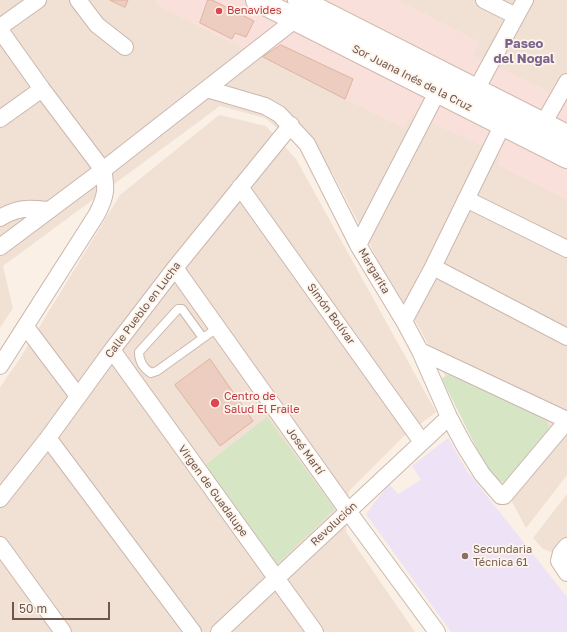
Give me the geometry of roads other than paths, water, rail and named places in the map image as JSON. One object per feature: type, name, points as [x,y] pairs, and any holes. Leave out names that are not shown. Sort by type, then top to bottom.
[{"type":"main road","name":"Sor Juana Inés de la Cruz","points":[[257,0],[298,10],[471,98],[543,124],[567,136]]},
{"type":"main road","name":"Sor Juana Inés de la Cruz","points":[[471,98],[503,124],[567,157]]},
{"type":"street","points":[[0,366],[97,214],[104,200],[106,185],[103,170],[42,89],[0,28],[38,0]]},
{"type":"street","points":[[78,0],[97,25],[125,48]]},
{"type":"street","points":[[484,0],[516,16]]},
{"type":"street","points":[[471,98],[525,0]]},
{"type":"street","points":[[0,247],[103,170],[207,89],[298,10]]},
{"type":"street","points":[[543,124],[567,82]]},
{"type":"street","points":[[358,245],[442,84]]},
{"type":"street","points":[[0,119],[42,89]]},
{"type":"street","name":"Margarita","points":[[207,89],[265,106],[279,114],[291,125],[307,144],[358,245],[404,321],[420,351],[449,417],[464,445],[482,474],[501,496],[503,496],[567,420]]},
{"type":"street","points":[[404,321],[434,267],[503,124]]},
{"type":"street","name":"Calle Pueblo en Lucha","points":[[0,499],[48,438],[112,350],[175,268],[291,125]]},
{"type":"street","name":"Simón Bolívar","points":[[240,187],[422,442]]},
{"type":"street","points":[[466,199],[567,249]]},
{"type":"street","points":[[0,218],[14,210],[24,208],[48,210]]},
{"type":"street","points":[[434,267],[567,337]]},
{"type":"street","name":"José Martí","points":[[175,268],[348,511],[437,632]]},
{"type":"street","points":[[26,326],[78,396]]},
{"type":"street","points":[[0,346],[16,341]]},
{"type":"street","name":"Virgen de Guadalupe","points":[[112,350],[315,632]]},
{"type":"street","points":[[420,351],[567,420]]},
{"type":"street","name":"Revolución","points":[[219,632],[449,417]]},
{"type":"street","points":[[48,438],[193,632]]},
{"type":"street","points":[[0,545],[63,632]]},
{"type":"street","points":[[567,546],[561,553],[559,561],[567,573]]},
{"type":"lane","points":[[203,338],[182,309],[178,310],[139,352],[139,359],[146,370],[152,373],[157,371],[217,328]]},
{"type":"place","name":"Benavides","points":[[219,11]]},
{"type":"place","name":"Centro de Salud El Fraile","points":[[215,403]]},
{"type":"place","name":"Secundaria Técnica 61","points":[[465,556]]},
{"type":"district","name":"Paseo del Nogal","points":[[524,52]]}]
